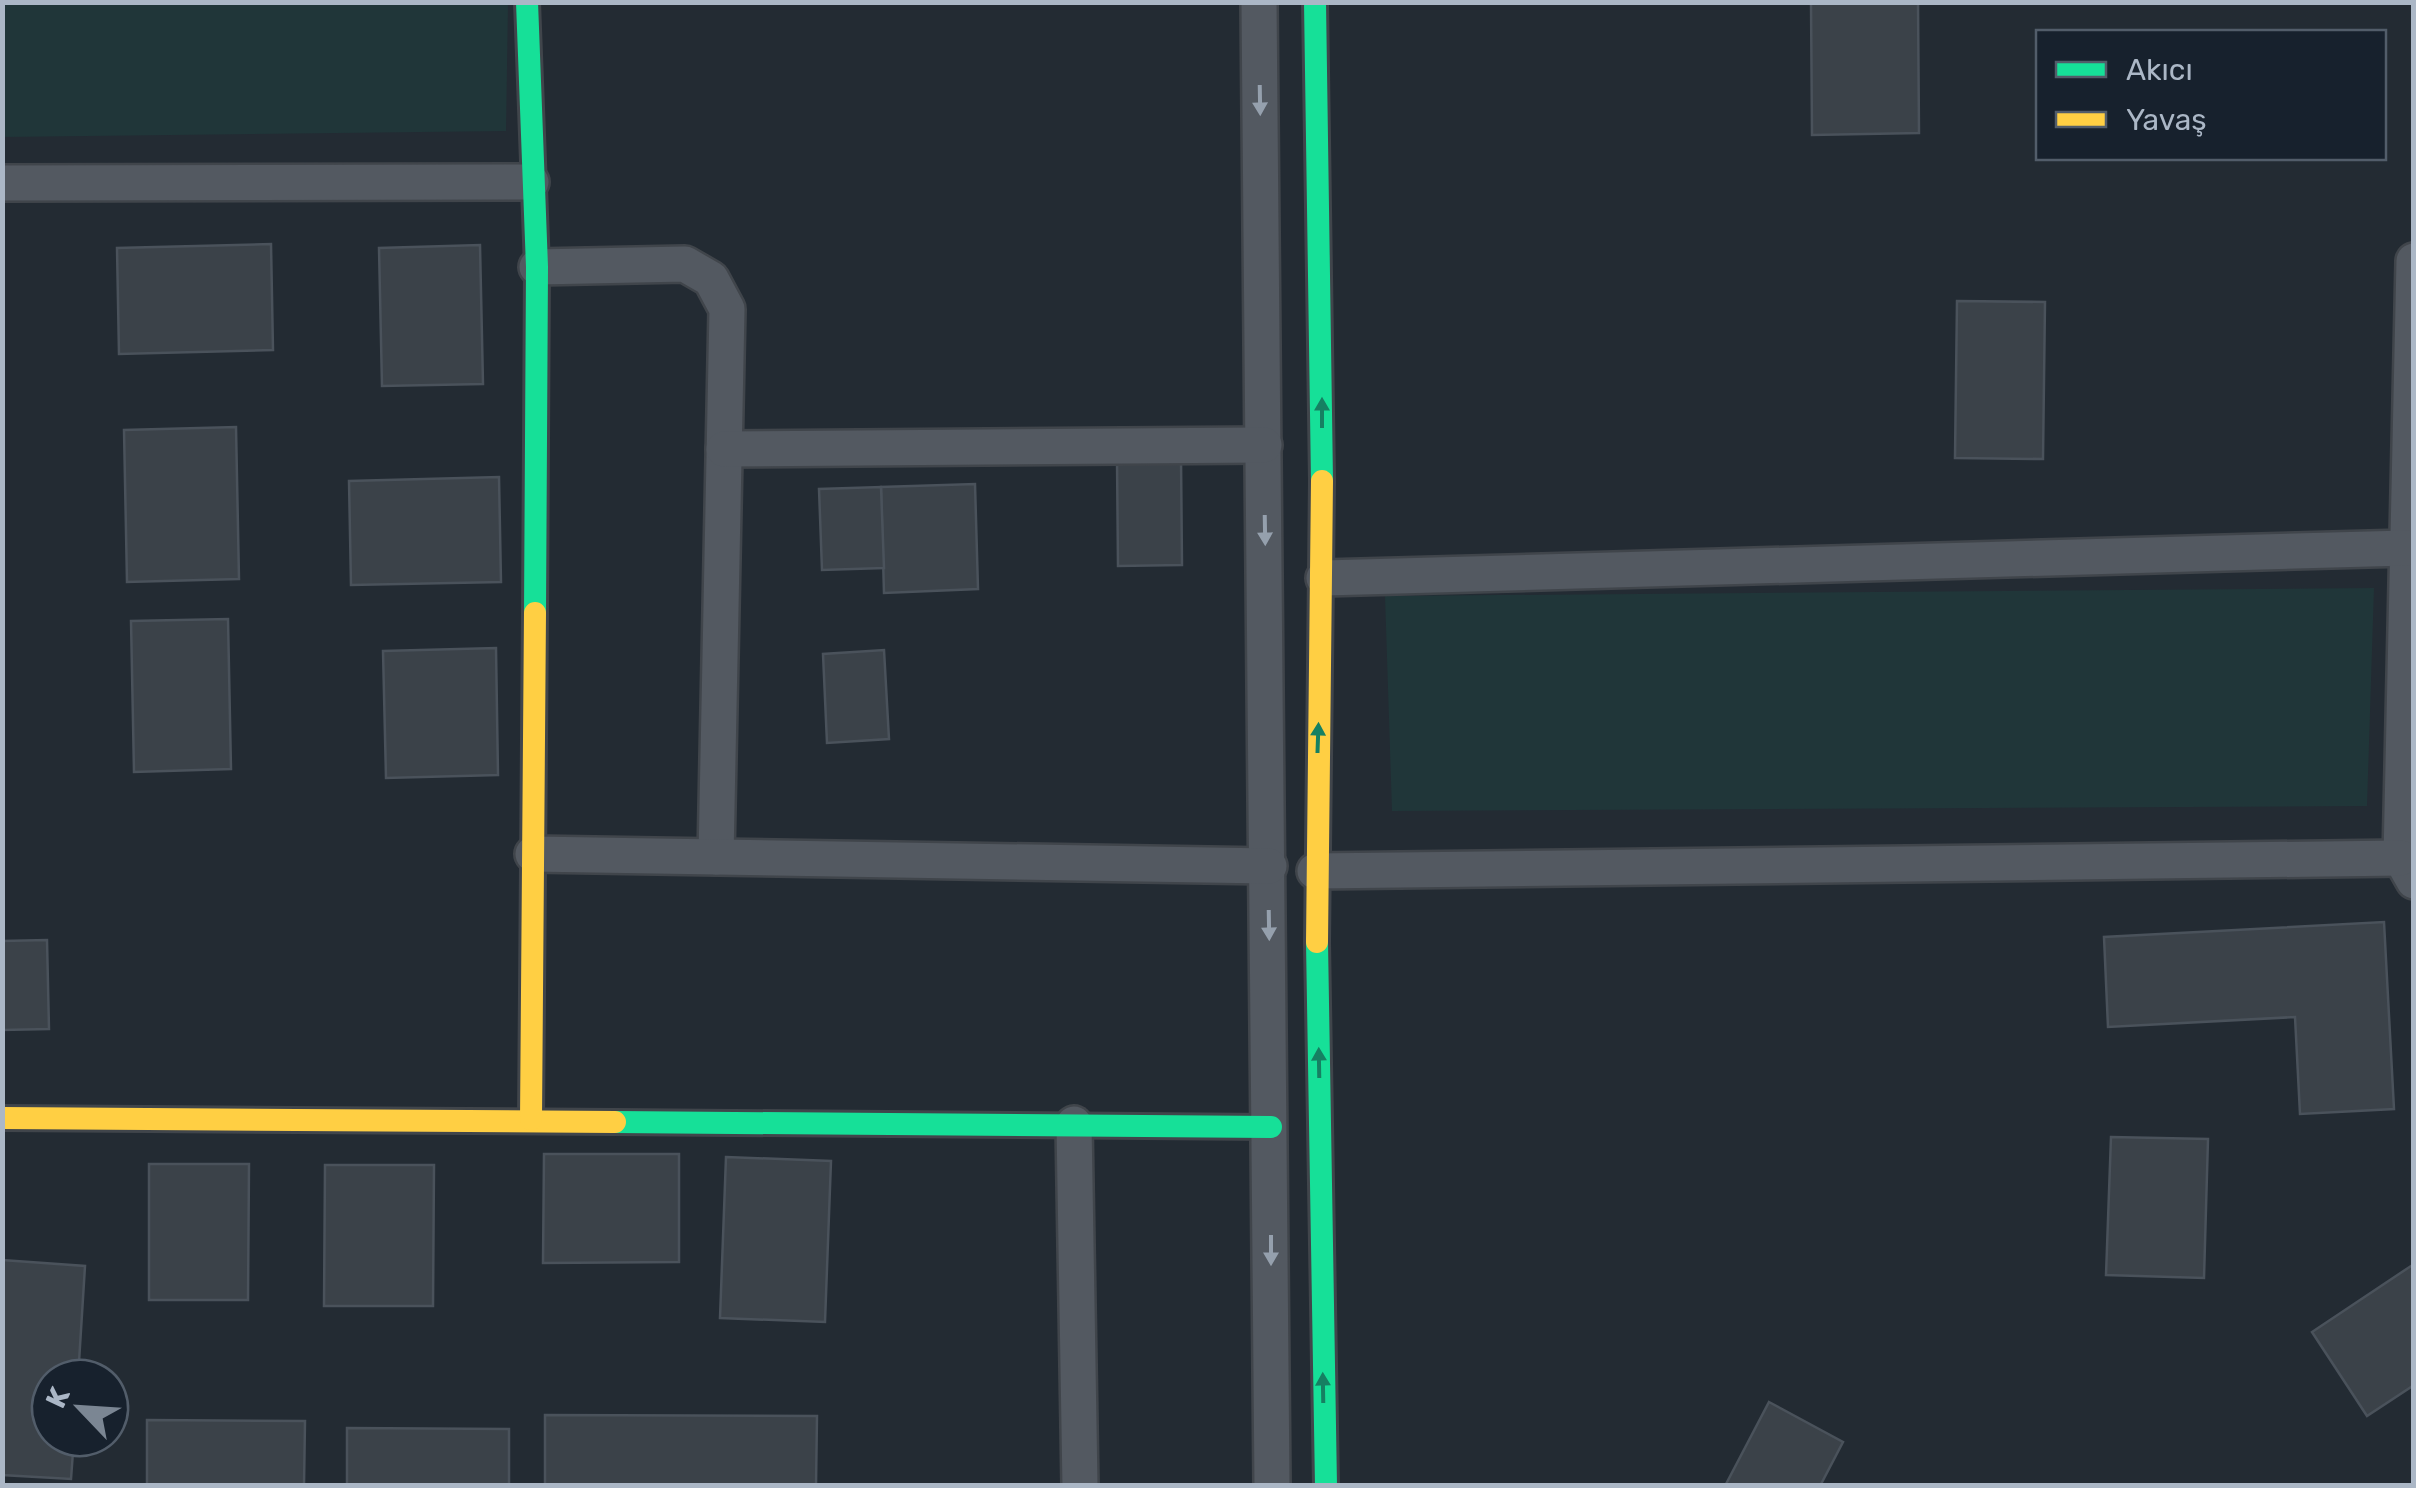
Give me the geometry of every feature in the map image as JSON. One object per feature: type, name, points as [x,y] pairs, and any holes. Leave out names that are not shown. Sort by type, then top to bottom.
[{"type":"street","points":[[527,2],[537,267],[531,1118]]},
{"type":"street","points":[[1260,2],[1272,1486]]},
{"type":"street","points":[[1315,2],[1324,578],[1316,871],[1326,1486]]},
{"type":"street","points":[[2,183],[532,182]]},
{"type":"street","points":[[1316,871],[2408,870],[2406,548],[2414,260]]},
{"type":"street","points":[[537,267],[685,264],[712,279],[728,309],[716,857]]},
{"type":"street","points":[[724,449],[1264,445]]},
{"type":"street","points":[[1324,578],[2406,548]]},
{"type":"street","points":[[533,854],[1269,866]]},
{"type":"street","points":[[2,1118],[531,1118],[1271,1128]]},
{"type":"street","points":[[1074,1124],[1080,1486]]},
{"type":"green space","points":[[2,3],[508,3],[506,131],[3,137]]},
{"type":"green space","points":[[2374,588],[2367,806],[1392,811],[1385,596]]},
{"type":"building","points":[[1811,2],[1918,2],[1919,133],[1812,135]]},
{"type":"building","points":[[271,244],[273,350],[119,354],[117,248]]},
{"type":"building","points":[[480,245],[483,384],[382,386],[379,248]]},
{"type":"building","points":[[1957,301],[2045,302],[2043,459],[1955,458]]},
{"type":"building","points":[[236,427],[239,579],[127,582],[124,430]]},
{"type":"building","points":[[1181,458],[1182,565],[1118,566],[1117,459]]},
{"type":"building","points":[[499,477],[501,582],[351,585],[349,481]]},
{"type":"building","points":[[975,484],[978,589],[884,593],[881,487]]},
{"type":"building","points":[[881,487],[884,568],[822,570],[819,489]]},
{"type":"building","points":[[228,619],[231,769],[134,772],[131,621]]},
{"type":"building","points":[[496,648],[498,775],[386,778],[383,651]]},
{"type":"building","points":[[884,650],[889,739],[827,743],[823,654]]},
{"type":"building","points":[[2384,922],[2394,1109],[2300,1114],[2295,1017],[2108,1027],[2104,937]]},
{"type":"building","points":[[47,940],[49,1029],[2,1030],[2,941]]},
{"type":"building","points":[[2111,1137],[2208,1139],[2204,1278],[2106,1275]]},
{"type":"building","points":[[544,1154],[679,1154],[679,1262],[543,1263]]},
{"type":"building","points":[[726,1157],[831,1161],[825,1322],[720,1318]]},
{"type":"building","points":[[149,1164],[249,1164],[248,1300],[149,1300]]},
{"type":"building","points":[[325,1165],[434,1165],[433,1306],[324,1306]]},
{"type":"building","points":[[2,1260],[85,1266],[79,1358],[30,1358],[30,1458],[73,1458],[71,1479],[2,1475]]},
{"type":"building","points":[[2414,1264],[2414,1385],[2367,1416],[2312,1332]]},
{"type":"building","points":[[1769,1402],[1843,1442],[1820,1486],[1725,1486]]},
{"type":"building","points":[[545,1415],[817,1416],[816,1486],[545,1486]]},
{"type":"building","points":[[147,1420],[305,1421],[304,1486],[147,1486]]},
{"type":"building","points":[[347,1428],[509,1429],[509,1486],[347,1486]]},
{"type":"traffic: fast","points":[[527,2],[537,267],[535,613]]},
{"type":"traffic: fast","points":[[1315,2],[1322,481]]},
{"type":"traffic: fast","points":[[1317,942],[1326,1486]]},
{"type":"traffic: fast","points":[[615,1122],[1271,1127]]},
{"type":"traffic: slow","points":[[1317,942],[1322,481]]},
{"type":"traffic: slow","points":[[531,1119],[535,613]]},
{"type":"traffic: slow","points":[[2,1118],[615,1122]]}]
